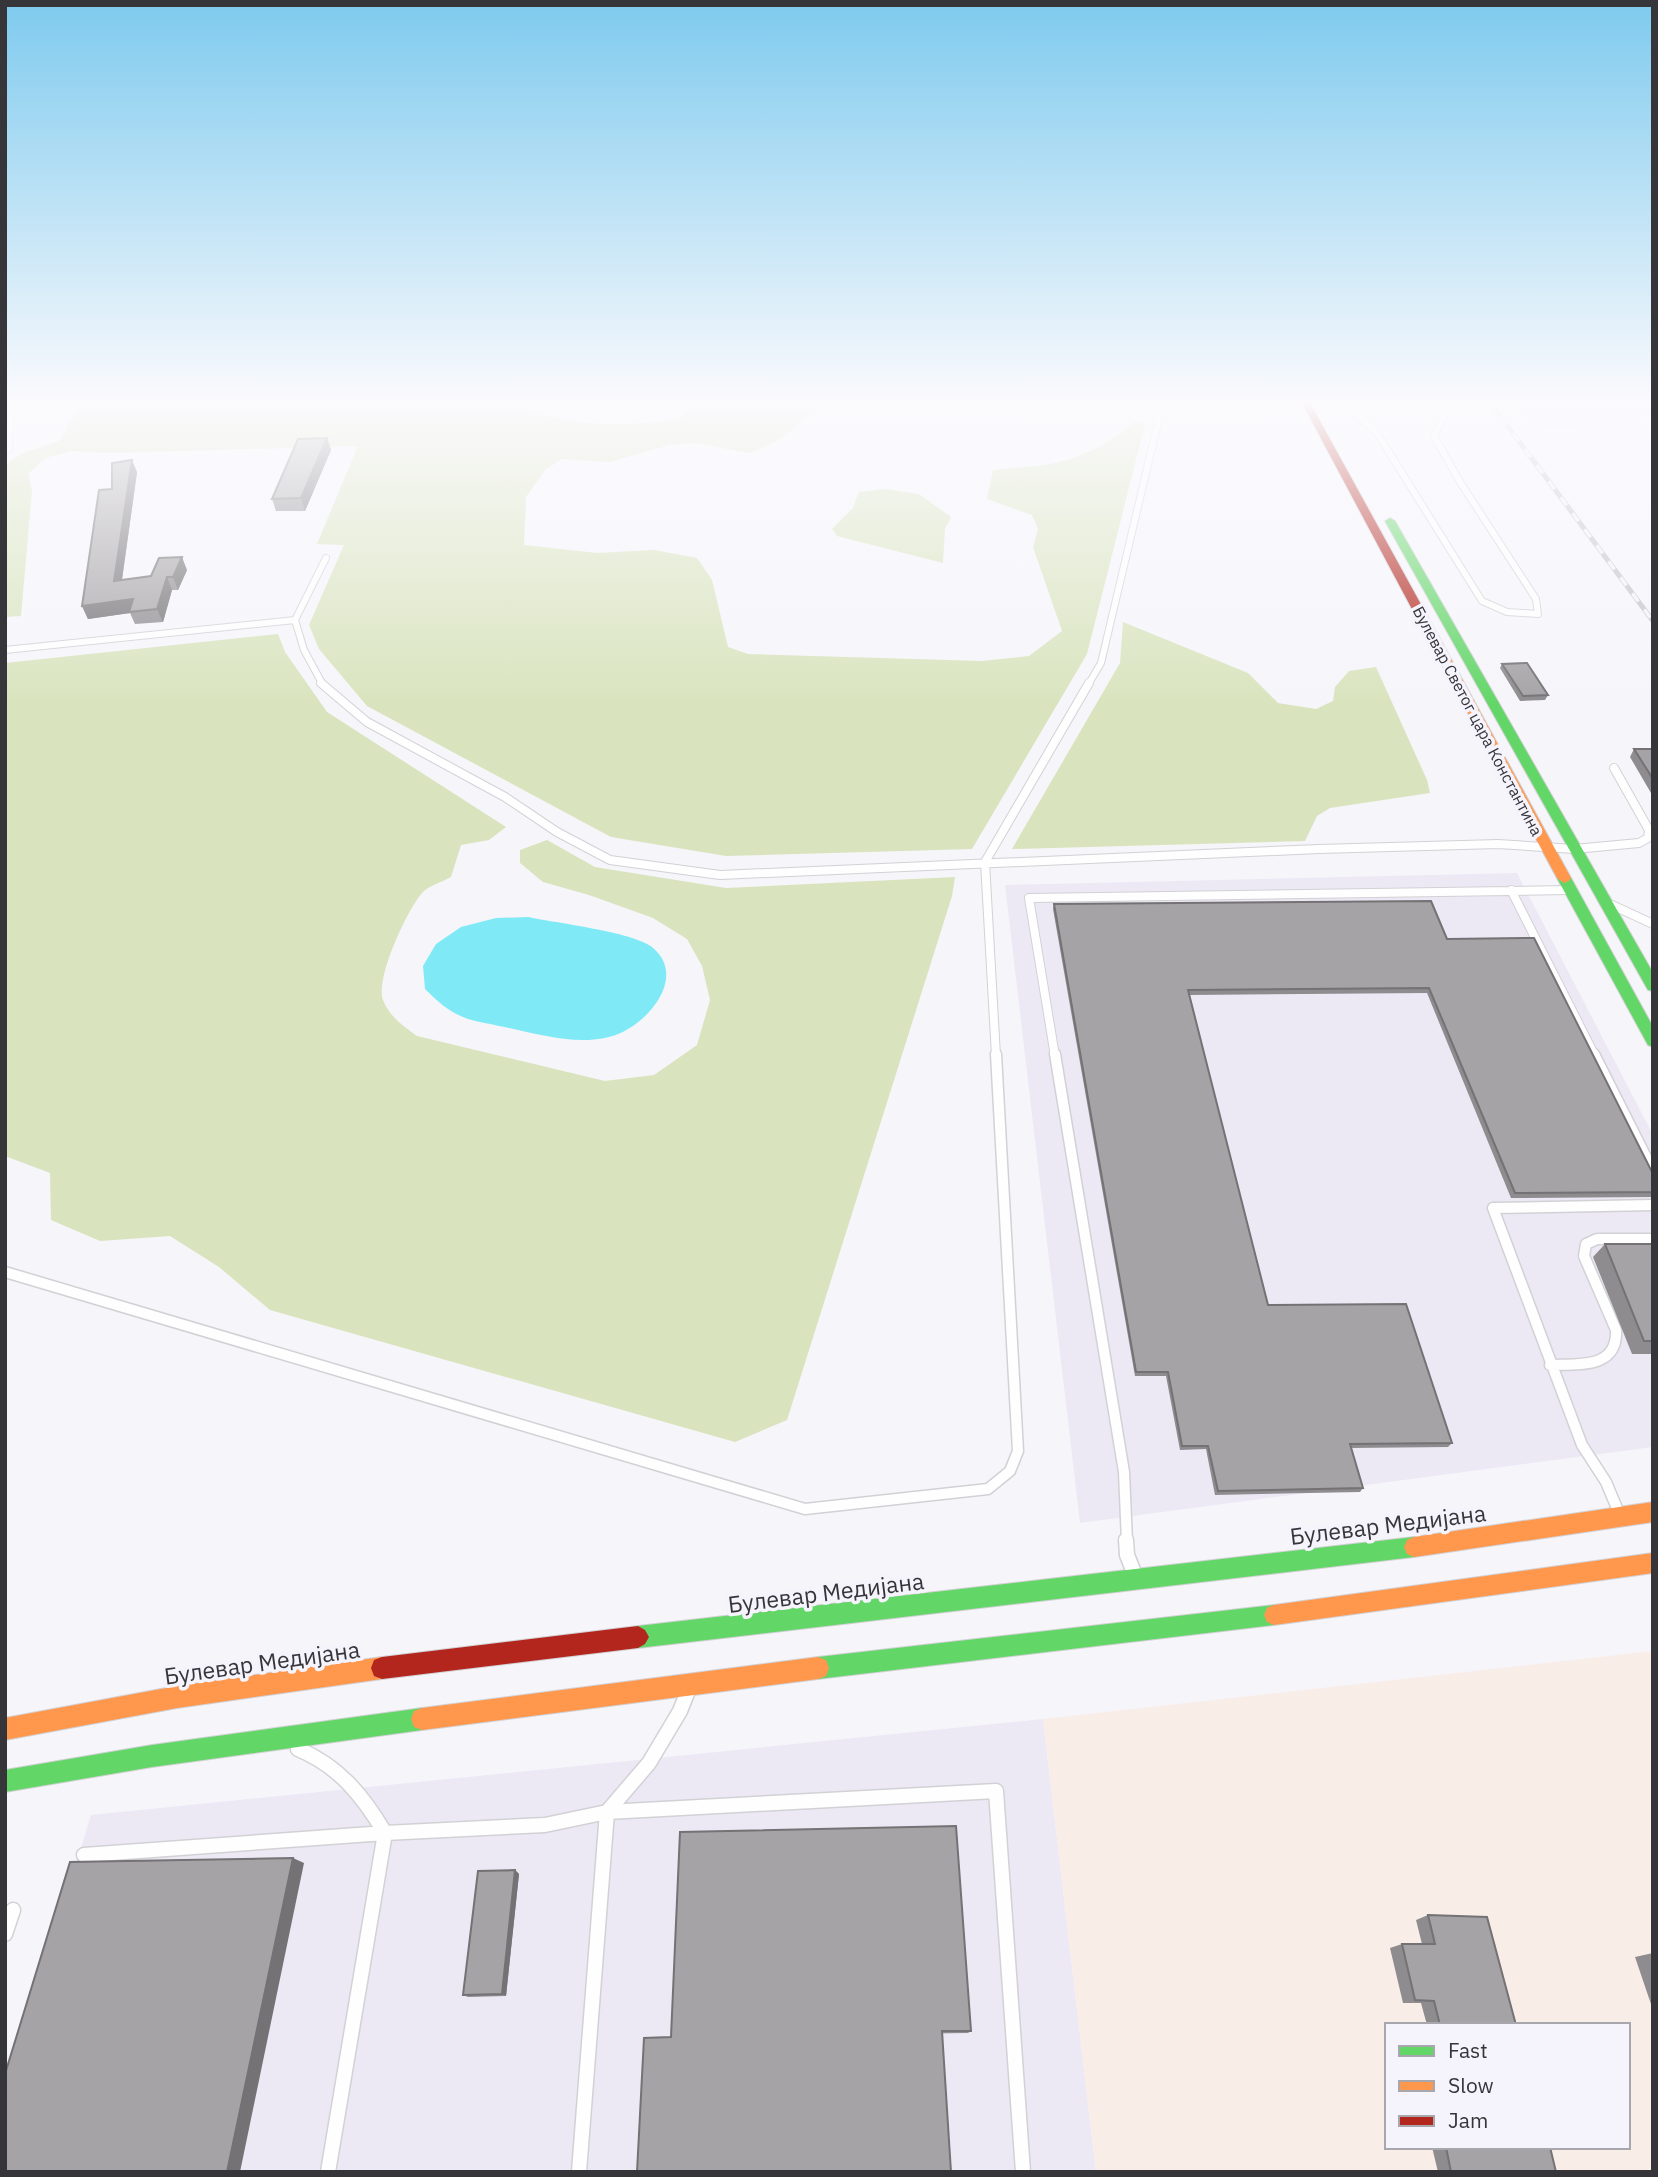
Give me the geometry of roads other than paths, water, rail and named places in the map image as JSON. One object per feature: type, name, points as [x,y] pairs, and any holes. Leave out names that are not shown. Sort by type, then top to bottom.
[{"type":"main road","name":"Булевар Светог цара Константина","points":[[1360,503],[1653,1041]]},
{"type":"main road","name":"Булевар Светог цара Константина","points":[[1383,509],[1653,986]]},
{"type":"main road","name":"Булевар Медијана","points":[[5,1729],[200,1693],[1380,1550],[1653,1512]]},
{"type":"main road","points":[[5,1781],[152,1756],[691,1683],[1231,1620],[1653,1563]]},
{"type":"lane","points":[[5,1272],[805,1509],[988,1489],[1010,1471],[1018,1451],[985,862],[1101,663],[1139,503]]},
{"type":"lane","points":[[1420,503],[1482,601],[1507,612],[1538,614],[1536,599],[1473,503]]},
{"type":"lane","points":[[326,558],[295,620],[304,649],[321,683],[367,722],[505,797],[557,832],[610,860],[720,875],[985,862],[1429,846],[1516,845],[1574,849],[1639,844],[1653,846]]},
{"type":"lane","points":[[5,650],[295,620]]},
{"type":"lane","points":[[1614,768],[1649,830],[1648,838],[1639,844]]},
{"type":"lane","points":[[1511,890],[1653,1171]]},
{"type":"lane","points":[[1136,1579],[1127,1555],[1124,1472],[1029,898],[1569,890]]},
{"type":"lane","points":[[1605,902],[1653,924]]},
{"type":"lane","points":[[1621,1517],[1606,1482],[1582,1444],[1493,1208],[1653,1205]]},
{"type":"lane","points":[[1550,1365],[1604,1361],[1612,1353],[1617,1336],[1584,1256],[1584,1247],[1594,1240],[1653,1239]]},
{"type":"lane","points":[[579,2172],[607,1812],[649,1763],[680,1711],[691,1683]]},
{"type":"lane","points":[[263,1742],[290,1746],[314,1754],[336,1768],[355,1786],[386,1833],[328,2172]]},
{"type":"lane","points":[[84,1855],[386,1833],[545,1825],[607,1812],[996,1791],[1023,2172]]},
{"type":"lane","points":[[5,1912],[13,1910],[5,1934]]},
{"type":"water","points":[[528,917],[612,932],[652,947],[662,959],[666,973],[658,1001],[636,1024],[622,1032],[609,1037],[582,1040],[540,1035],[467,1019],[447,1008],[425,989],[423,966],[436,944],[461,927],[496,918]]},
{"type":"railway","points":[[1565,503],[1653,621]]}]
